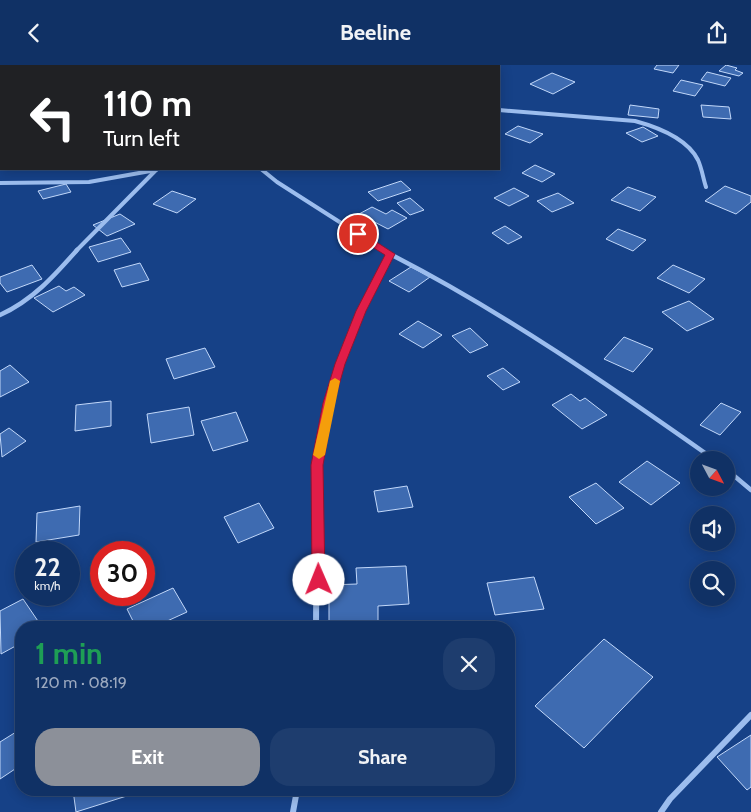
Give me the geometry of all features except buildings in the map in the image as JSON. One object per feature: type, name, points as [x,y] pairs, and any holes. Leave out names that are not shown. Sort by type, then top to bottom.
[{"type":"street","points":[[500,110],[634,121],[650,125],[670,135],[696,157],[706,187]]},
{"type":"street","points":[[0,183],[114,179],[153,170]]},
{"type":"street","points":[[0,315],[20,305],[50,282],[91,234],[156,170]]},
{"type":"street","points":[[262,170],[277,182],[390,254],[439,279],[569,359],[702,451]]},
{"type":"street","points":[[316,621],[319,580],[317,465],[328,403],[340,364],[361,311],[390,254]]},
{"type":"street","points":[[735,477],[751,490]]},
{"type":"street","points":[[662,812],[670,799],[751,715]]},
{"type":"street","points":[[293,812],[296,796]]},
{"type":"slow traffic","points":[[319,455],[328,403],[335,381]]},
{"type":"route","points":[[319,580],[317,465],[328,403],[340,364],[361,311],[390,254],[358,234]]}]
